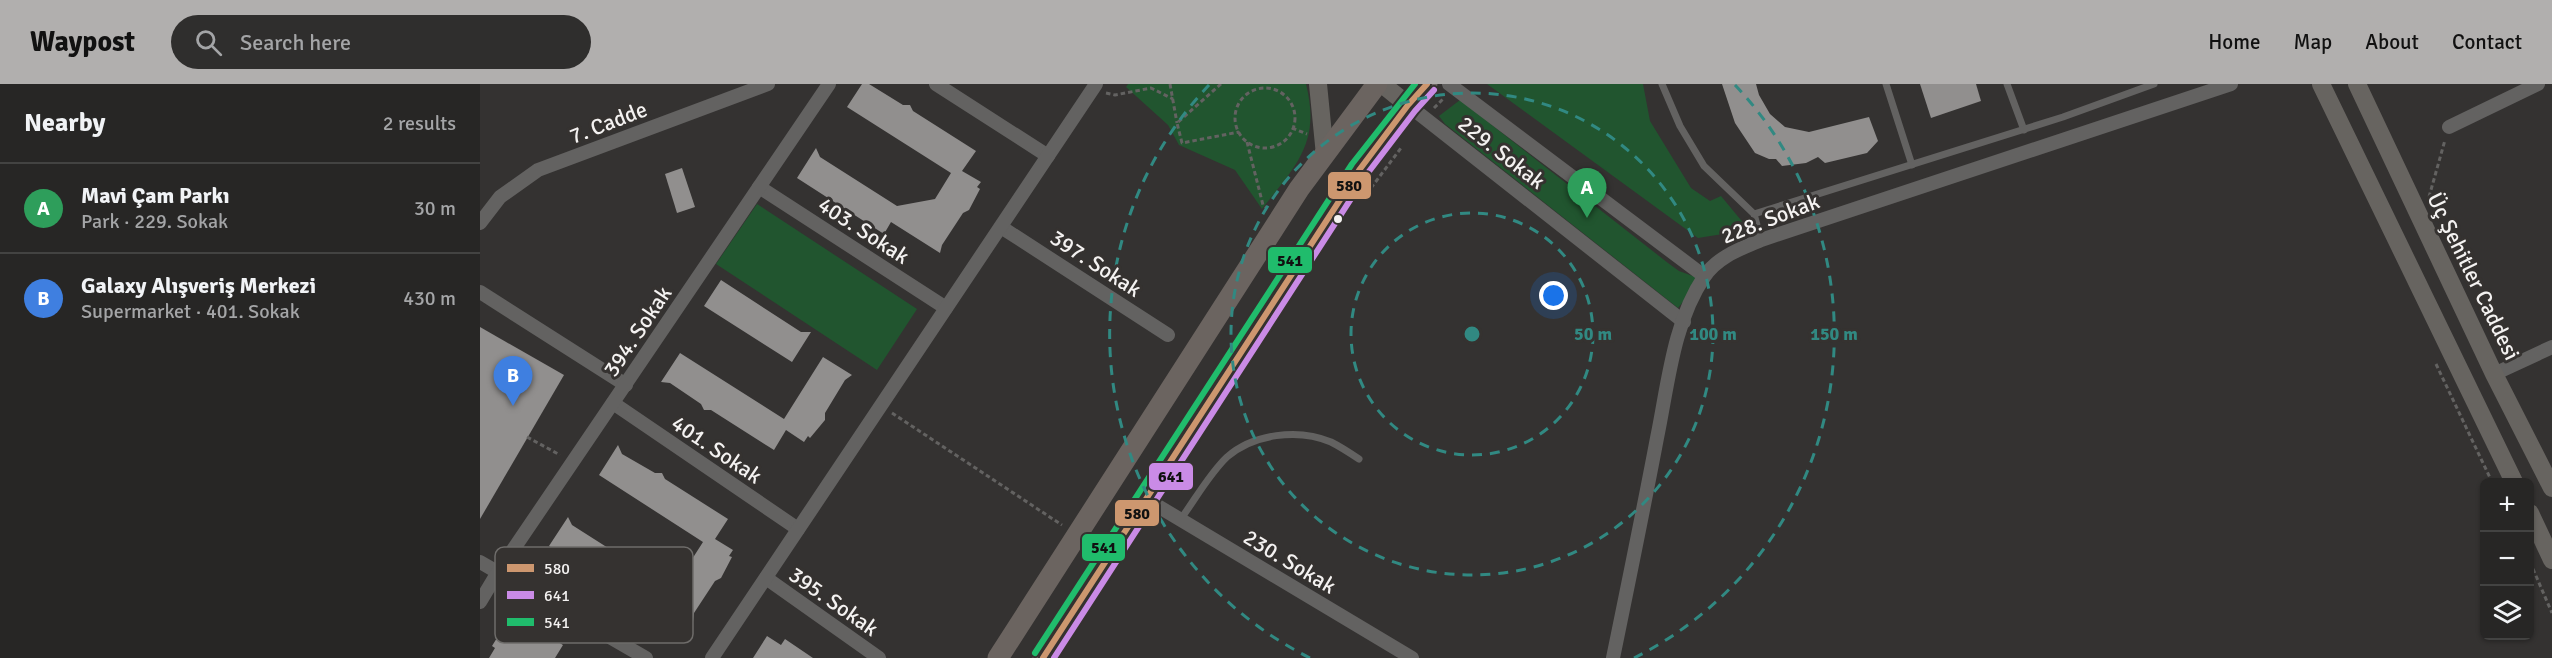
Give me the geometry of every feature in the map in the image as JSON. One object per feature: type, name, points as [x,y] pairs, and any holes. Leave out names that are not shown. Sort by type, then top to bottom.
[{"type":"main road","points":[[1318,84],[1324,155]]},
{"type":"main road","points":[[998,658],[1280,219],[1377,84]]},
{"type":"main road","points":[[1382,84],[1408,105]]},
{"type":"main road","points":[[1043,658],[1329,216],[1408,105],[1427,84]]},
{"type":"main road","points":[[2321,84],[2512,478]]},
{"type":"main road","name":"Üç Şehitler Caddesi","points":[[2357,84],[2494,374],[2552,488]]},
{"type":"main road","points":[[2534,523],[2552,560]]},
{"type":"street","name":"7. Cadde","points":[[480,223],[500,197],[523,179],[538,171],[768,84]]},
{"type":"street","name":"394. Sokak","points":[[515,547],[829,84]]},
{"type":"street","points":[[936,84],[1048,156]]},
{"type":"street","name":"229. Sokak","points":[[1449,84],[1704,276]]},
{"type":"street","name":"228. Sokak","points":[[1613,658],[1673,359],[1684,322],[1704,276],[1722,259],[1761,240],[2231,84]]},
{"type":"street","points":[[2449,126],[2538,84]]},
{"type":"street","points":[[712,658],[1094,87]]},
{"type":"street","name":"229. Sokak","points":[[1408,105],[1684,322]]},
{"type":"street","name":"403. Sokak","points":[[759,187],[946,308]]},
{"type":"street","name":"397. Sokak","points":[[1001,227],[1168,335]]},
{"type":"street","points":[[480,292],[626,385]]},
{"type":"street","points":[[2494,374],[2552,347]]},
{"type":"street","name":"401. Sokak","points":[[613,403],[798,529]]},
{"type":"street","name":"230. Sokak","points":[[1146,500],[1412,658]]},
{"type":"street","points":[[480,562],[495,570]]},
{"type":"street","name":"394. Sokak","points":[[480,602],[495,577]]},
{"type":"street","name":"395. Sokak","points":[[766,578],[879,658]]},
{"type":"street","points":[[620,643],[646,658]]},
{"type":"lane","points":[[1662,84],[1680,126],[1704,166],[1754,214],[1761,240]]},
{"type":"lane","points":[[1886,84],[1912,165]]},
{"type":"lane","points":[[2007,84],[2024,130]]},
{"type":"lane","points":[[1754,214],[2024,130],[2142,86],[2154,84]]},
{"type":"lane","points":[[1180,520],[1226,459],[1244,444],[1276,435],[1298,435],[1330,442],[1359,459]]},
{"type":"path","points":[[1170,84],[1182,143],[1239,132]]},
{"type":"path","points":[[1177,123],[1221,84]]},
{"type":"path","points":[[1094,87],[1115,95],[1151,88],[1173,99]]},
{"type":"path","points":[[1247,142],[1263,148],[1279,144],[1286,139],[1292,128],[1294,116],[1289,100],[1275,90],[1258,89],[1250,92],[1238,104],[1235,112],[1239,132],[1247,142],[1263,205],[1280,219]]},
{"type":"path","points":[[2421,221],[2449,126]]},
{"type":"path","points":[[881,406],[1077,535]]},
{"type":"path","points":[[527,437],[573,462]]},
{"type":"path","points":[[2534,573],[2552,613]]},
{"type":"green space","points":[[1128,84],[1306,84],[1310,105],[1308,138],[1295,166],[1262,209],[1235,170],[1179,145],[1168,125],[1126,87]]},
{"type":"green space","points":[[1487,84],[1643,84],[1650,121],[1691,188],[1710,201],[1721,196],[1745,225],[1729,233],[1698,238]]},
{"type":"green space","points":[[1460,100],[1668,263],[1679,271],[1701,279],[1678,308],[1445,124],[1439,116]]},
{"type":"green space","points":[[757,204],[917,309],[877,370],[716,264]]},
{"type":"building","points":[[862,84],[869,84],[903,105],[910,105],[913,111],[976,151],[962,171],[981,182],[977,187],[980,189],[969,210],[963,213],[942,245],[940,253],[891,222],[884,234],[797,178],[816,148],[820,157],[897,206],[935,199],[951,173],[847,107]]},
{"type":"building","points":[[1722,84],[1756,84],[1759,95],[1770,114],[1785,127],[1809,132],[1869,117],[1878,141],[1867,153],[1825,163],[1818,157],[1806,163],[1782,166],[1776,159],[1769,159],[1755,153],[1735,123]]},
{"type":"building","points":[[1920,84],[1976,84],[1981,101],[1931,118]]},
{"type":"building","points":[[682,168],[695,207],[677,213],[665,174]]},
{"type":"building","points":[[721,280],[801,332],[811,332],[792,362],[704,306]]},
{"type":"building","points":[[480,327],[564,375],[480,519]]},
{"type":"building","points":[[680,353],[784,419],[823,357],[852,375],[845,380],[825,413],[825,420],[810,438],[808,436],[804,442],[786,430],[774,450],[711,410],[704,410],[701,404],[670,383],[661,382]]},
{"type":"building","points":[[618,445],[622,454],[655,473],[662,473],[665,479],[728,519],[715,539],[733,550],[729,556],[732,557],[721,578],[715,581],[694,613],[693,622],[693,558],[703,542],[599,475]]},
{"type":"building","points":[[568,517],[572,525],[607,547],[549,546]]},
{"type":"building","points":[[767,636],[781,645],[785,639],[813,658],[753,658]]},
{"type":"building","points":[[495,641],[495,643],[560,643],[563,645],[555,658],[489,658],[495,648],[492,646]]},
{"type":"transit line","name":"541","points":[[1035,653],[1352,164],[1415,84]]},
{"type":"transit line","name":"580","points":[[1043,658],[1360,169],[1408,105],[1427,84]]},
{"type":"transit line","name":"641","points":[[1054,658],[1367,174],[1434,90]]},
{"type":"place","name":"Mavi Çam Parkı","points":[[1587,218]]},
{"type":"place","name":"Galaxy Alışveriş Merkezi","points":[[513,406]]}]
